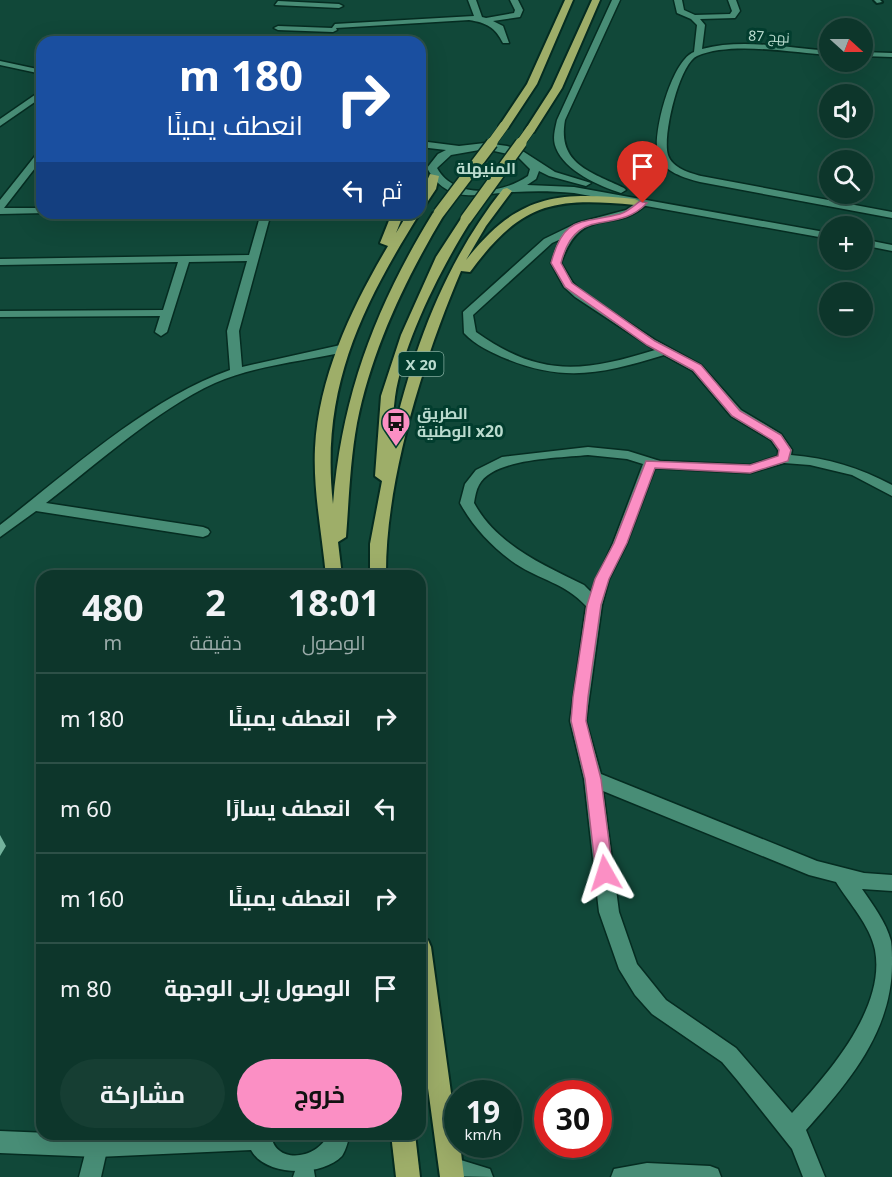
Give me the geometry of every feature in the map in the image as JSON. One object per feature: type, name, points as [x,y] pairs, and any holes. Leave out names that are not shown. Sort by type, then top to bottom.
[{"type":"highway","points":[[335,570],[345,454],[357,397],[391,299],[414,253],[439,213],[504,126],[532,84],[569,0]]},
{"type":"highway","name":"X 20","points":[[378,570],[388,396],[423,295],[466,219],[557,88],[596,0]]},
{"type":"highway","points":[[426,196],[431,189],[433,172]]},
{"type":"highway","name":"X 20","points":[[377,554],[388,485],[418,373],[446,290],[495,203],[511,190]]},
{"type":"highway","points":[[439,310],[472,261],[503,225],[518,214],[537,206],[568,199],[603,198],[639,203]]},
{"type":"highway","points":[[333,570],[322,448],[329,403],[345,348],[396,219]]},
{"type":"highway","points":[[370,285],[410,219]]},
{"type":"highway","points":[[426,991],[451,1173]]},
{"type":"highway","points":[[404,1140],[408,1177]]},
{"type":"street","points":[[472,0],[481,20],[500,28],[506,41]]},
{"type":"street","points":[[278,28],[334,28],[449,18],[481,20],[517,15],[519,13],[514,0]]},
{"type":"street","points":[[616,0],[561,120],[556,138],[563,154],[571,162],[621,190]]},
{"type":"street","points":[[678,0],[680,11],[694,17],[732,16],[736,12],[732,0]]},
{"type":"street","points":[[278,3],[340,3],[333,36]]},
{"type":"street","points":[[694,17],[701,26],[703,51],[686,61],[679,73],[663,134],[663,154],[672,167],[689,176],[709,181],[892,215]]},
{"type":"street","name":"نهج 87","points":[[703,51],[731,48],[819,52]]},
{"type":"street","points":[[0,56],[36,63]]},
{"type":"street","points":[[873,56],[891,58]]},
{"type":"street","points":[[0,63],[36,71]]},
{"type":"street","points":[[0,123],[36,97]]},
{"type":"street","points":[[0,110],[15,112]]},
{"type":"street","points":[[426,145],[459,148],[502,147],[517,152],[565,178],[695,205],[785,227]]},
{"type":"street","points":[[433,172],[440,157],[459,148]]},
{"type":"street","points":[[0,209],[36,161]]},
{"type":"street","points":[[511,190],[533,177],[535,169],[532,162]]},
{"type":"street","points":[[426,167],[450,187],[463,191],[478,193],[559,188],[819,234]]},
{"type":"street","points":[[639,203],[625,216],[587,221],[548,241],[467,314],[470,333],[484,344],[514,356],[542,365],[581,371],[607,367],[667,350]]},
{"type":"street","points":[[0,209],[36,211]]},
{"type":"street","points":[[236,372],[231,339],[240,313],[251,258],[264,219]]},
{"type":"street","points":[[572,230],[561,244],[556,263],[568,285],[651,343],[697,368],[736,413],[776,437],[785,450],[784,459]]},
{"type":"street","points":[[873,244],[892,248]]},
{"type":"street","points":[[0,262],[251,258]]},
{"type":"street","points":[[161,332],[185,259]]},
{"type":"street","points":[[0,314],[168,313]]},
{"type":"street","points":[[0,532],[6,520],[32,506],[146,419],[210,381],[236,372],[345,348]]},
{"type":"street","points":[[594,605],[579,589],[521,561],[478,523],[467,503],[472,484],[481,473],[502,461],[588,451],[628,455],[650,464],[750,469],[784,459],[835,466],[856,472],[892,490]]},
{"type":"street","points":[[650,464],[621,543],[602,579],[594,605],[578,721],[593,779],[609,912],[629,969],[659,1007],[729,1055],[792,1129],[807,1153],[814,1177]]},
{"type":"street","points":[[32,506],[203,532]]},
{"type":"street","points":[[593,779],[816,869],[842,876],[892,883]]},
{"type":"street","points":[[792,1129],[838,1078],[879,1020],[887,980],[885,952],[873,921],[842,876]]},
{"type":"street","points":[[0,1142],[97,1146],[194,1140]]},
{"type":"street","points":[[260,1140],[264,1154],[274,1167],[288,1173],[304,1175],[320,1166],[332,1154],[337,1140]]},
{"type":"street","points":[[90,1177],[97,1146]]},
{"type":"street","points":[[451,1173],[482,1177]]},
{"type":"street","points":[[622,1177],[647,1174],[710,1177]]},
{"type":"place","name":"الطريق الوطنية x20","points":[[396,448]]},
{"type":"district","name":"المنيهلة","points":[[486,168]]},
{"type":"route","points":[[605,873],[593,779],[578,721],[594,605],[602,579],[621,543],[650,464],[750,469],[784,459],[785,450],[776,437],[736,413],[697,368],[651,343],[579,295],[568,285],[556,263],[561,244],[572,230],[587,221],[625,216],[643,203]]}]
